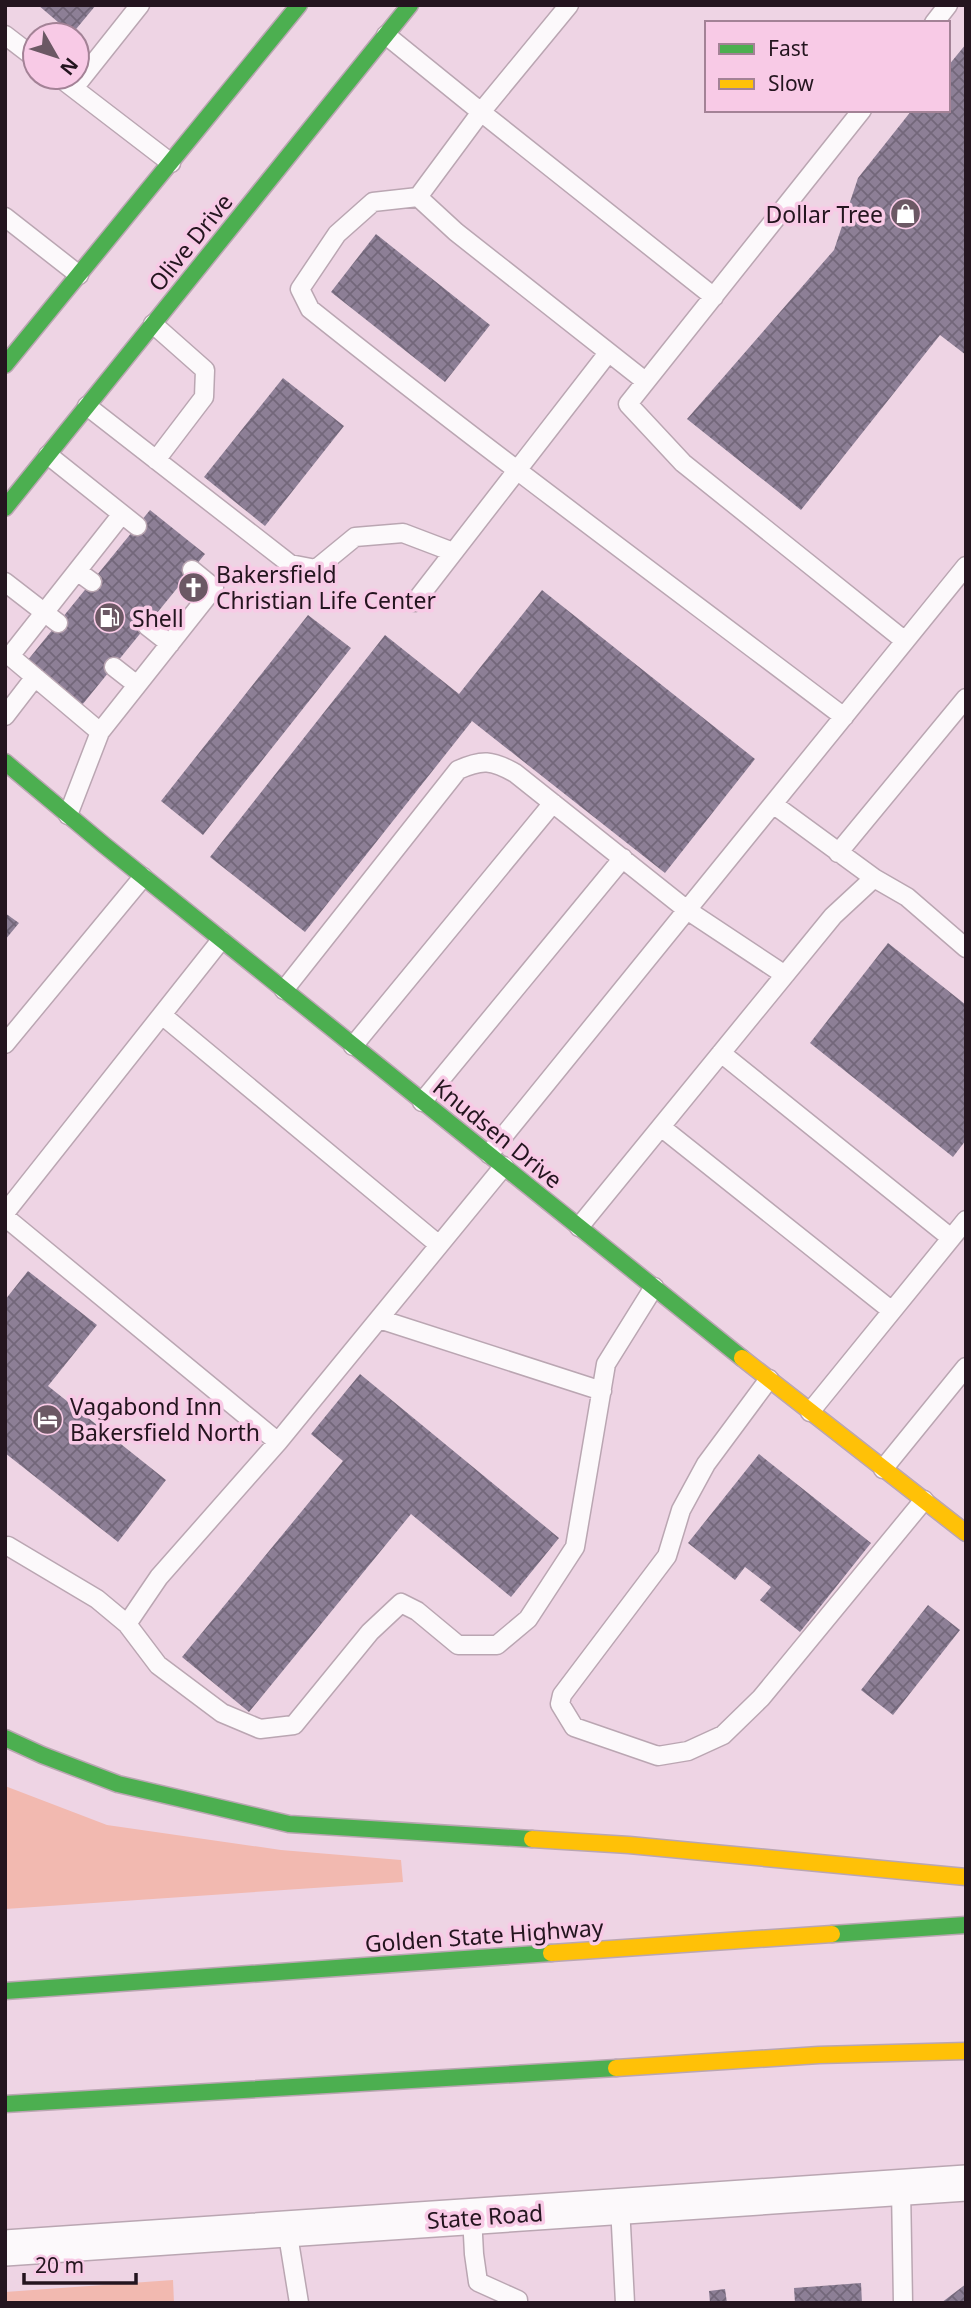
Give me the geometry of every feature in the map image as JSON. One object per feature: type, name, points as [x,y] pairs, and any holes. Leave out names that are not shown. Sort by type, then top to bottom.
[{"type":"main road","points":[[5,365],[299,5]]},
{"type":"main road","name":"Olive Drive","points":[[5,508],[410,5]]},
{"type":"main road","name":"Knudsen Drive","points":[[5,762],[422,1102],[966,1533]]},
{"type":"main road","points":[[5,1738],[118,1784],[289,1824],[629,1845],[966,1877]]},
{"type":"main road","name":"Golden State Highway","points":[[5,1991],[966,1925]]},
{"type":"main road","points":[[5,2104],[819,2055],[966,2051]]},
{"type":"main road","points":[[102,2115],[460,2078]]},
{"type":"street","name":"State Road","points":[[5,2248],[966,2183]]},
{"type":"lane","points":[[91,67],[140,5]]},
{"type":"lane","points":[[569,5],[481,112],[418,197],[373,202],[337,234],[300,289],[310,309],[433,408],[844,717]]},
{"type":"lane","points":[[936,21],[948,5]]},
{"type":"lane","points":[[5,35],[21,47]]},
{"type":"lane","points":[[386,35],[714,297]]},
{"type":"lane","points":[[77,91],[171,163]]},
{"type":"lane","points":[[860,112],[628,404],[683,463],[905,641]]},
{"type":"lane","points":[[418,197],[456,232],[645,381]]},
{"type":"lane","points":[[5,217],[79,275]]},
{"type":"lane","points":[[153,324],[205,370],[204,397],[156,460]]},
{"type":"lane","points":[[415,602],[608,353]]},
{"type":"lane","points":[[87,406],[290,564],[316,569],[355,537],[403,533],[453,552]]},
{"type":"lane","points":[[48,455],[137,526]]},
{"type":"lane","points":[[100,732],[10,656],[122,514]]},
{"type":"lane","points":[[489,1154],[966,566]]},
{"type":"lane","points":[[68,815],[100,732],[215,588],[192,570]]},
{"type":"lane","points":[[77,571],[92,582]]},
{"type":"lane","points":[[5,582],[58,623]]},
{"type":"lane","points":[[147,626],[170,644]]},
{"type":"lane","points":[[114,667],[137,685]]},
{"type":"lane","points":[[5,716],[35,677]]},
{"type":"lane","points":[[838,853],[966,698]]},
{"type":"lane","points":[[284,990],[458,770],[474,762],[496,762],[515,773],[687,909],[785,975]]},
{"type":"lane","points":[[353,1046],[552,803]]},
{"type":"lane","points":[[773,804],[874,878],[907,897],[966,948]]},
{"type":"lane","points":[[422,1102],[623,858]]},
{"type":"lane","points":[[5,1044],[143,877]]},
{"type":"lane","points":[[579,1227],[833,916],[874,878]]},
{"type":"lane","points":[[221,940],[5,1215],[278,1442]]},
{"type":"lane","points":[[162,1015],[439,1245]]},
{"type":"lane","points":[[721,1053],[951,1238]]},
{"type":"lane","points":[[661,1127],[892,1311]]},
{"type":"lane","points":[[127,1624],[159,1577],[278,1442],[504,1166]]},
{"type":"lane","points":[[810,1412],[966,1220]]},
{"type":"lane","points":[[5,1547],[8,1546],[97,1599],[127,1624],[158,1665],[222,1713],[260,1729],[294,1725],[370,1632],[401,1603],[417,1611],[458,1645],[497,1645],[528,1619],[575,1547],[606,1364],[654,1287]]},
{"type":"lane","points":[[379,1319],[602,1391]]},
{"type":"lane","points":[[883,1469],[966,1367]]},
{"type":"lane","points":[[769,1379],[706,1464],[681,1510],[667,1556],[562,1695],[560,1704],[574,1727],[658,1756],[688,1751],[723,1735],[761,1698],[924,1500]]},
{"type":"lane","points":[[901,2188],[903,2303]]},
{"type":"lane","points":[[620,2206],[625,2303]]},
{"type":"lane","points":[[472,2216],[478,2282],[518,2300],[518,2303]]},
{"type":"lane","points":[[287,2229],[299,2303]]},
{"type":"shaded area","points":[[5,1786],[107,1825],[281,1850],[401,1860],[403,1882],[5,1909]]},
{"type":"shaded area","points":[[173,2280],[174,2303],[5,2303],[5,2292]]},
{"type":"building","points":[[38,5],[96,5],[83,21],[57,21]]},
{"type":"building","points":[[966,44],[966,355],[940,335],[801,510],[687,419],[834,250],[858,178],[910,112],[950,112],[950,64]]},
{"type":"building","points":[[376,234],[490,325],[445,382],[331,292]]},
{"type":"building","points":[[283,378],[344,426],[265,526],[204,477]]},
{"type":"building","points":[[150,510],[205,554],[82,705],[27,661]]},
{"type":"building","points":[[542,590],[755,759],[665,873],[472,721],[305,932],[210,857],[385,635],[459,694]]},
{"type":"building","points":[[308,615],[351,648],[203,835],[161,801]]},
{"type":"building","points":[[5,913],[19,923],[5,940]]},
{"type":"building","points":[[888,943],[966,1005],[966,1140],[953,1157],[810,1043]]},
{"type":"building","name":"Vagabond Inn Bakersfield North","points":[[28,1271],[97,1325],[48,1386],[166,1480],[118,1542],[5,1453],[5,1300]]},
{"type":"building","points":[[360,1374],[559,1538],[511,1597],[411,1514],[249,1712],[182,1657],[343,1461],[311,1434]]},
{"type":"building","points":[[759,1454],[871,1543],[800,1632],[760,1600],[771,1587],[745,1567],[735,1580],[688,1543]]},
{"type":"building","points":[[928,1605],[960,1630],[893,1715],[861,1690]]},
{"type":"building","points":[[861,2283],[862,2303],[795,2303],[794,2288]]},
{"type":"building","points":[[966,2284],[966,2303],[941,2303]]},
{"type":"building","points":[[725,2289],[727,2303],[710,2303],[709,2291]]},
{"type":"traffic: fast","points":[[5,365],[299,5]]},
{"type":"traffic: fast","points":[[5,508],[410,5]]},
{"type":"traffic: fast","points":[[5,762],[104,845],[742,1358]]},
{"type":"traffic: fast","points":[[5,1738],[118,1784],[289,1824],[532,1839]]},
{"type":"traffic: fast","points":[[832,1934],[966,1925]]},
{"type":"traffic: fast","points":[[5,1991],[551,1953]]},
{"type":"traffic: fast","points":[[5,2104],[616,2068]]},
{"type":"traffic: slow","points":[[742,1358],[966,1533]]},
{"type":"traffic: slow","points":[[532,1839],[629,1845],[966,1877]]},
{"type":"traffic: slow","points":[[551,1953],[832,1934]]},
{"type":"traffic: slow","points":[[616,2068],[819,2055],[966,2051]]},
{"type":"place","name":"Dollar Tree","points":[[906,214]]},
{"type":"place","name":"Bakersfield Christian Life Center","points":[[193,587]]},
{"type":"place","name":"Shell","points":[[109,618]]},
{"type":"place","name":"Vagabond Inn Bakersfield North","points":[[47,1419]]}]
